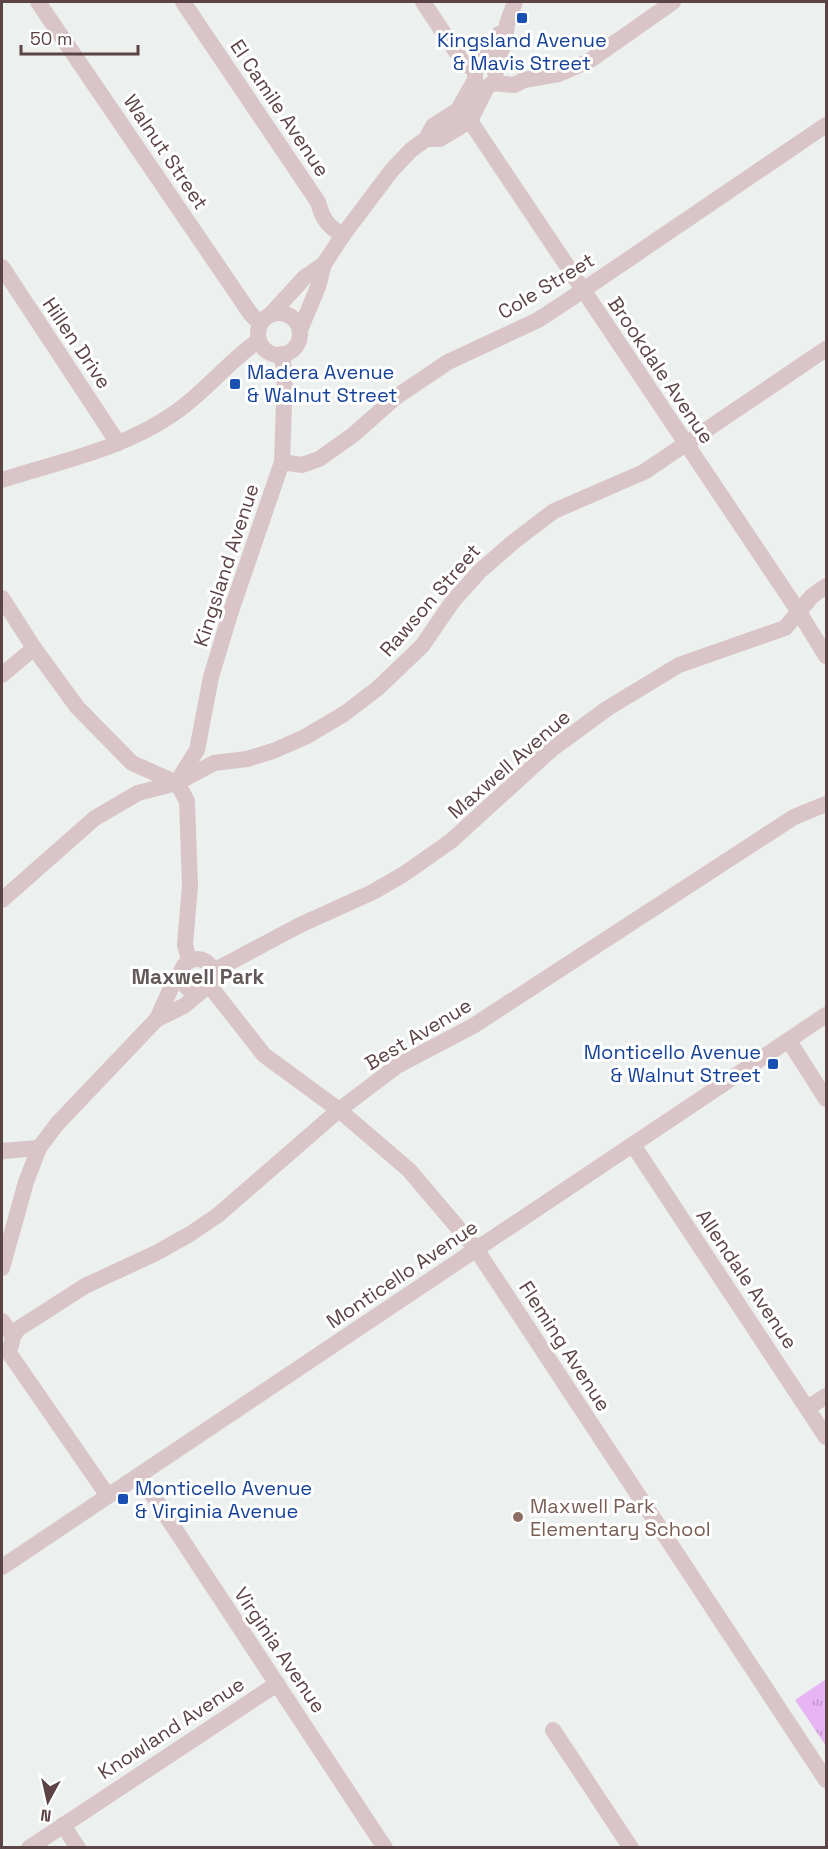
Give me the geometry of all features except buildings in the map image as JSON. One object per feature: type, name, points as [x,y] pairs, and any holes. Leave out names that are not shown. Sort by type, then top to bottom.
[{"type":"street","name":"Walnut Street","points":[[38,2],[250,313],[263,326]]},
{"type":"street","name":"El Camile Avenue","points":[[183,2],[318,202],[321,214],[330,228],[343,235]]},
{"type":"street","points":[[423,2],[463,62],[486,76],[514,85],[524,80],[559,74],[589,61],[673,2]]},
{"type":"street","points":[[263,326],[264,348],[272,353],[287,353],[296,346],[324,264],[392,170],[411,150],[426,139],[433,126],[464,116],[486,76],[496,37],[507,24],[515,2]]},
{"type":"street","name":"Brookdale Avenue","points":[[464,116],[799,612],[826,656]]},
{"type":"street","name":"Cole Street","points":[[282,462],[302,465],[319,459],[353,435],[396,397],[448,363],[538,320],[826,125]]},
{"type":"street","points":[[2,480],[72,460],[118,443],[176,411],[244,350],[305,277],[324,264]]},
{"type":"street","name":"Hillen Drive","points":[[2,267],[118,443]]},
{"type":"street","points":[[263,326],[278,313],[292,317],[300,330]]},
{"type":"street","name":"Rawson Street","points":[[2,900],[95,818],[138,793],[177,783],[214,763],[247,759],[273,751],[304,737],[344,714],[378,688],[422,646],[453,601],[480,571],[554,511],[644,472],[826,349]]},
{"type":"street","name":"Kingsland Avenue","points":[[177,783],[197,750],[212,677],[231,611],[282,462],[285,373],[281,354]]},
{"type":"street","name":"Maxwell Avenue","points":[[208,981],[224,966],[300,925],[373,892],[404,874],[452,841],[552,749],[608,708],[679,665],[785,628],[812,596],[826,586]]},
{"type":"street","points":[[2,598],[34,648],[77,707],[132,763],[177,783],[187,801],[190,886],[184,985],[192,990],[208,981]]},
{"type":"street","points":[[2,675],[34,648]]},
{"type":"street","name":"Best Avenue","points":[[7,1346],[18,1329],[85,1286],[156,1253],[218,1215],[339,1110],[397,1066],[473,1026],[794,817],[826,804]]},
{"type":"street","points":[[2,1268],[26,1182],[39,1148],[57,1124],[157,1019],[175,979],[185,967],[201,959],[208,963],[208,981],[184,1006],[157,1019]]},
{"type":"street","name":"Fleming Avenue","points":[[208,981],[264,1055],[339,1110],[409,1170],[476,1249],[826,1780]]},
{"type":"street","name":"Monticello Avenue","points":[[2,1567],[826,1015]]},
{"type":"street","points":[[789,1041],[826,1099]]},
{"type":"street","name":"Allendale Avenue","points":[[633,1145],[826,1437]]},
{"type":"street","points":[[2,1151],[39,1148]]},
{"type":"street","points":[[2,1322],[7,1346],[108,1496]]},
{"type":"street","points":[[808,1408],[826,1396]]},
{"type":"street","name":"Virginia Avenue","points":[[140,1476],[386,1848]]},
{"type":"street","name":"Knowland Avenue","points":[[29,1848],[277,1684]]},
{"type":"street","points":[[554,1730],[632,1848]]},
{"type":"street","points":[[63,1825],[78,1848]]},
{"type":"green space","points":[[826,1679],[826,1746],[795,1700]]},
{"type":"place","name":"Kingsland Avenue & Mavis Street","points":[[522,18]]},
{"type":"place","name":"Madera Avenue & Walnut Street","points":[[235,384]]},
{"type":"place","name":"Monticello Avenue & Walnut Street","points":[[773,1064]]},
{"type":"place","name":"Monticello Avenue & Virginia Avenue","points":[[123,1499]]},
{"type":"place","name":"Maxwell Park Elementary School","points":[[518,1517]]},
{"type":"district","name":"Maxwell Park","points":[[198,977]]}]
